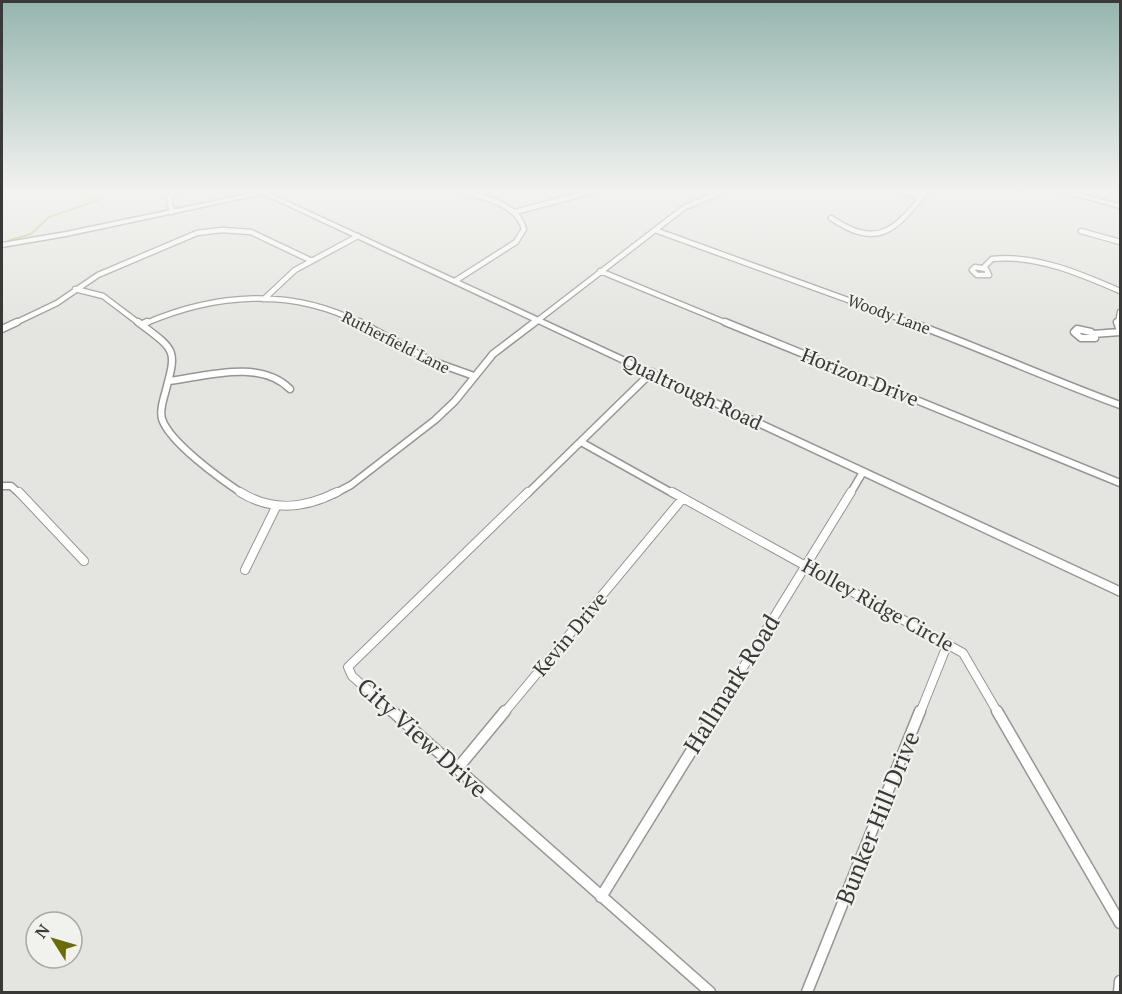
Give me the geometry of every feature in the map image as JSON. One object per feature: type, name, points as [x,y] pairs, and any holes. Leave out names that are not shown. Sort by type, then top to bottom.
[{"type":"street","points":[[2,245],[41,237]]},
{"type":"street","points":[[2,329],[51,306],[98,275],[172,242],[189,237]]},
{"type":"street","points":[[265,237],[312,261]]},
{"type":"street","points":[[264,299],[282,278],[355,237]]},
{"type":"street","name":"Qualtrough Road","points":[[361,237],[1120,592]]},
{"type":"street","points":[[455,281],[520,237]]},
{"type":"street","points":[[75,289],[103,296],[161,337],[173,354],[169,381],[161,409],[162,419],[171,436],[242,494],[256,502],[276,507],[322,500],[351,485],[446,411],[493,354],[645,237]]},
{"type":"street","name":"Woody Lane","points":[[675,237],[982,348],[1026,370],[1120,405]]},
{"type":"street","points":[[1104,237],[1120,242]]},
{"type":"street","points":[[983,268],[992,259],[1012,257],[1092,280],[1120,291]]},
{"type":"street","name":"Horizon Drive","points":[[600,271],[1120,483]]},
{"type":"street","name":"Rutherfield Lane","points":[[143,324],[171,310],[202,301],[234,297],[293,301],[325,307],[357,320],[444,369],[474,376]]},
{"type":"street","points":[[1093,334],[1120,331],[1117,325],[1120,312]]},
{"type":"street","points":[[169,381],[260,372],[280,377],[290,389]]},
{"type":"street","name":"City View Drive","points":[[652,372],[348,667],[352,676],[710,993]]},
{"type":"street","name":"Holley Ridge Circle","points":[[581,442],[963,653],[1120,923]]},
{"type":"street","name":"Hallmark Road","points":[[601,897],[863,471]]},
{"type":"street","points":[[2,486],[18,491],[84,561]]},
{"type":"street","name":"Kevin Drive","points":[[457,769],[683,498]]},
{"type":"street","points":[[245,570],[276,507]]},
{"type":"street","name":"Bunker Hill Drive","points":[[807,993],[948,643]]},
{"type":"street","points":[[1119,993],[1120,981]]},
{"type":"waterway","points":[[10,240],[19,237]]}]
